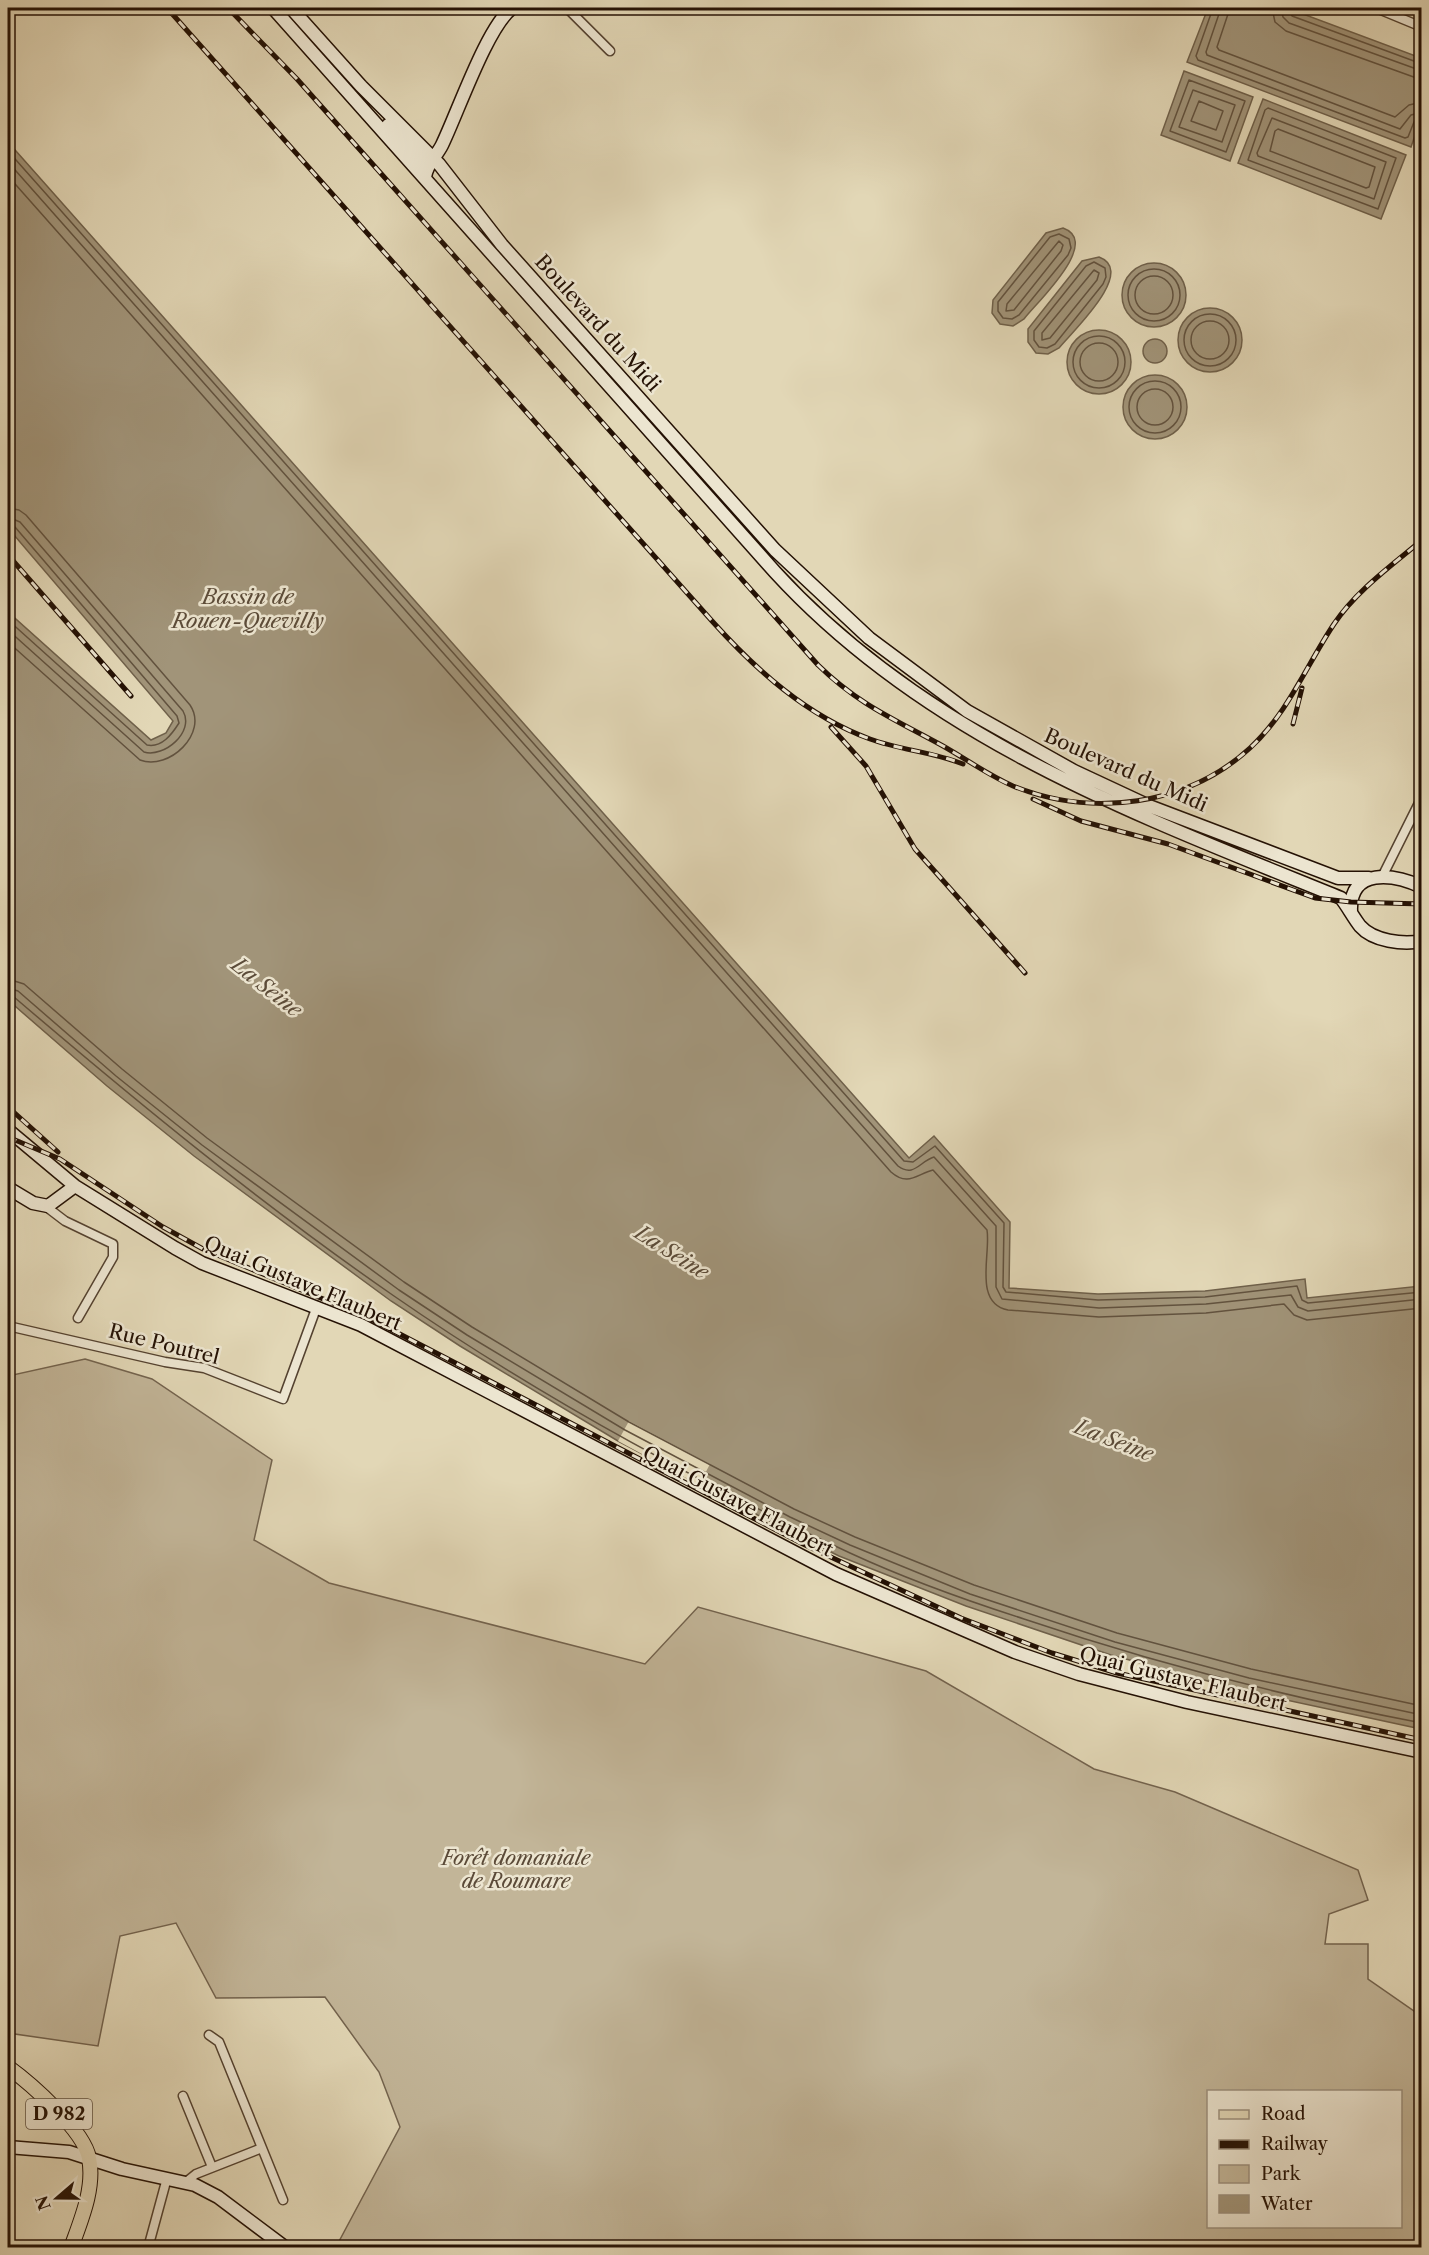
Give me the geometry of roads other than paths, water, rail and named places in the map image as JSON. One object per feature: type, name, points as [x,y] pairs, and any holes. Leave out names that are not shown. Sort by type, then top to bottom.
[{"type":"main road","name":"Boulevard du Midi","points":[[273,8],[340,82],[428,167],[502,245],[775,550],[885,656],[896,680]]},
{"type":"main road","name":"Boulevard du Midi","points":[[291,8],[361,86],[796,594],[896,680],[985,738],[1069,784],[1341,898],[1361,927],[1383,939],[1411,943],[1422,941]]},
{"type":"main road","points":[[428,167],[496,26],[512,8]]},
{"type":"main road","name":"Boulevard du Midi","points":[[796,594],[820,607],[885,656],[990,725],[1114,791],[1328,875],[1338,878],[1369,878],[1383,875]]},
{"type":"main road","points":[[1383,875],[1422,887]]},
{"type":"main road","points":[[1351,911],[1351,899],[1357,888],[1369,878]]},
{"type":"main road","name":"Quai Gustave Flaubert","points":[[8,1130],[75,1186],[142,1230],[202,1263],[317,1306],[482,1387],[836,1574],[1015,1652],[1124,1688],[1422,1752]]},
{"type":"main road","points":[[8,1188],[27,1200],[44,1205],[57,1202],[75,1186]]},
{"type":"main road","name":"D 982","points":[[8,2067],[33,2087],[71,2127],[89,2157],[87,2200],[71,2247]]},
{"type":"main road","points":[[8,2147],[69,2152],[122,2169],[186,2182],[203,2188],[286,2247]]},
{"type":"street","points":[[567,8],[610,51]]},
{"type":"street","points":[[1376,8],[1422,27]]},
{"type":"street","points":[[1383,875],[1422,797]]},
{"type":"street","points":[[44,1205],[65,1221],[113,1244],[115,1248],[113,1257],[78,1318]]},
{"type":"street","name":"Rue Poutrel","points":[[8,1326],[165,1362],[204,1368],[283,1399],[317,1306]]},
{"type":"street","points":[[209,2035],[219,2042],[283,2200]]},
{"type":"street","points":[[183,2096],[212,2167]]},
{"type":"street","points":[[186,2182],[196,2174],[262,2148]]},
{"type":"street","points":[[148,2247],[167,2178]]},
{"type":"water","points":[[1208,8],[1287,8],[1421,58],[1421,118],[1411,147],[1187,62]]},
{"type":"water","points":[[1184,71],[1253,97],[1230,161],[1161,135]]},
{"type":"water","points":[[1263,99],[1406,155],[1381,219],[1238,163]]},
{"type":"water","points":[[8,142],[909,1158],[934,1136],[1010,1222],[1009,1288],[1098,1294],[1205,1291],[1305,1279],[1307,1298],[1421,1286],[1421,1729],[1245,1691],[1111,1655],[966,1606],[839,1556],[784,1529],[618,1441],[460,1346],[391,1301],[194,1156],[107,1086],[8,1000],[8,612],[151,740],[166,733],[173,721],[8,528]]},
{"type":"water","points":[[1063,228],[1073,235],[1075,246],[1063,272],[1024,319],[1013,326],[1000,324],[992,313],[993,300],[1046,233]]},
{"type":"water","points":[[1099,257],[1109,264],[1111,275],[1098,301],[1059,348],[1048,354],[1036,353],[1028,342],[1028,329],[1082,261]]},
{"type":"water","points":[[1154,263],[1166,265],[1177,272],[1184,283],[1186,295],[1184,307],[1177,318],[1166,325],[1154,327],[1142,325],[1131,318],[1124,307],[1122,295],[1124,283],[1131,272],[1142,265]]},
{"type":"water","points":[[1210,308],[1222,310],[1233,317],[1240,328],[1242,340],[1240,352],[1233,363],[1222,370],[1210,372],[1198,370],[1187,363],[1180,352],[1178,340],[1180,328],[1187,317],[1198,310]]},
{"type":"water","points":[[1099,330],[1111,332],[1122,339],[1129,350],[1131,362],[1129,374],[1122,385],[1111,392],[1099,394],[1087,392],[1076,385],[1069,374],[1067,362],[1069,350],[1076,339],[1087,332]]},
{"type":"water","points":[[1155,339],[1163,343],[1167,351],[1163,359],[1155,363],[1147,359],[1143,351],[1147,343]]},
{"type":"water","points":[[1155,375],[1167,377],[1178,384],[1185,395],[1187,407],[1185,419],[1178,430],[1167,437],[1155,439],[1143,437],[1132,430],[1125,419],[1123,407],[1125,395],[1132,384],[1143,377]]},
{"type":"railway","points":[[167,8],[746,657],[784,690],[825,718],[847,729],[881,743],[963,764]]},
{"type":"railway","points":[[228,8],[297,79],[818,665],[863,701],[1013,786],[1043,796],[1074,802],[1138,801],[1168,794],[1198,783],[1225,768],[1250,748],[1275,720],[1343,612],[1375,579],[1422,540]]},
{"type":"railway","points":[[8,555],[131,696]]},
{"type":"railway","points":[[1293,724],[1302,688]]},
{"type":"railway","points":[[831,727],[866,766],[915,849],[1025,973]]},
{"type":"railway","points":[[1033,799],[1081,821],[1168,844],[1315,898],[1351,902],[1422,904]]},
{"type":"railway","points":[[8,1107],[58,1152]]},
{"type":"railway","points":[[8,1137],[60,1159],[163,1227],[203,1249],[369,1318],[803,1544],[961,1618],[1052,1653],[1117,1673],[1422,1740]]},
{"type":"water label","name":"Bassin de Rouen-Quevilly","points":[[248,608]]},
{"type":"water label","name":"La Seine","points":[[267,987]]},
{"type":"water label","name":"La Seine","points":[[672,1252]]},
{"type":"water label","name":"La Seine","points":[[1114,1440]]},
{"type":"park label","name":"Forêt domaniale de Roumare","points":[[516,1870]]}]
